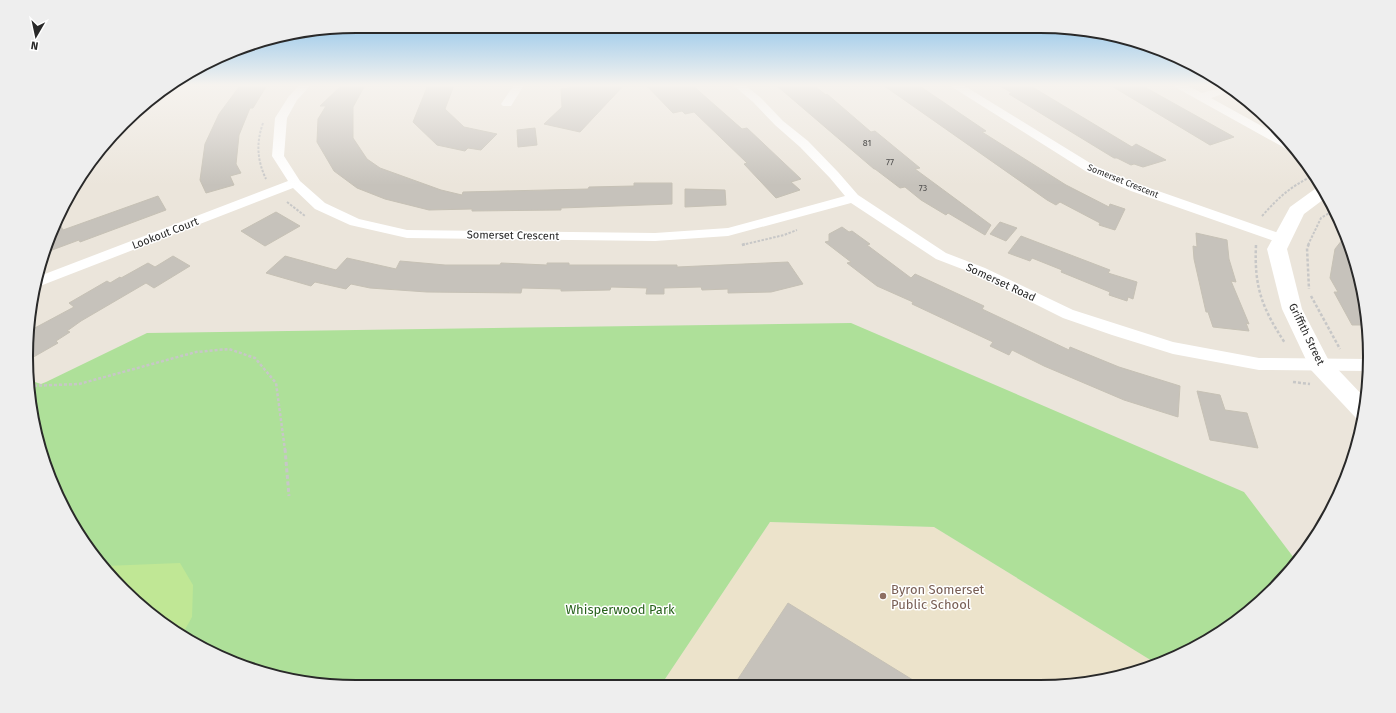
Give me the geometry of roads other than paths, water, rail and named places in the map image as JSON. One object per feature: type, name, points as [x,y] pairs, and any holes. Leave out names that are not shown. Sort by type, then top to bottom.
[{"type":"street","name":"Somerset Crescent","points":[[281,118],[278,156],[295,183],[320,206],[355,222],[407,234],[655,237],[728,232],[853,198]]},
{"type":"street","name":"Somerset Road","points":[[774,118],[804,144],[834,175],[853,198],[941,256],[980,271],[1075,316],[1117,331],[1173,348],[1259,364],[1363,365]]},
{"type":"street","name":"Somerset Crescent","points":[[1010,118],[1091,168],[1136,188],[1282,239]]},
{"type":"street","points":[[1240,118],[1280,140]]},
{"type":"street","name":"Lookout Court","points":[[42,280],[295,183]]},
{"type":"street","name":"Griffith Street","points":[[1319,194],[1296,211],[1277,249],[1292,309],[1319,364],[1359,407]]},
{"type":"place","name":"Byron Somerset Public School","points":[[883,596]]},
{"type":"park label","name":"Whisperwood Park","points":[[620,609]]}]
